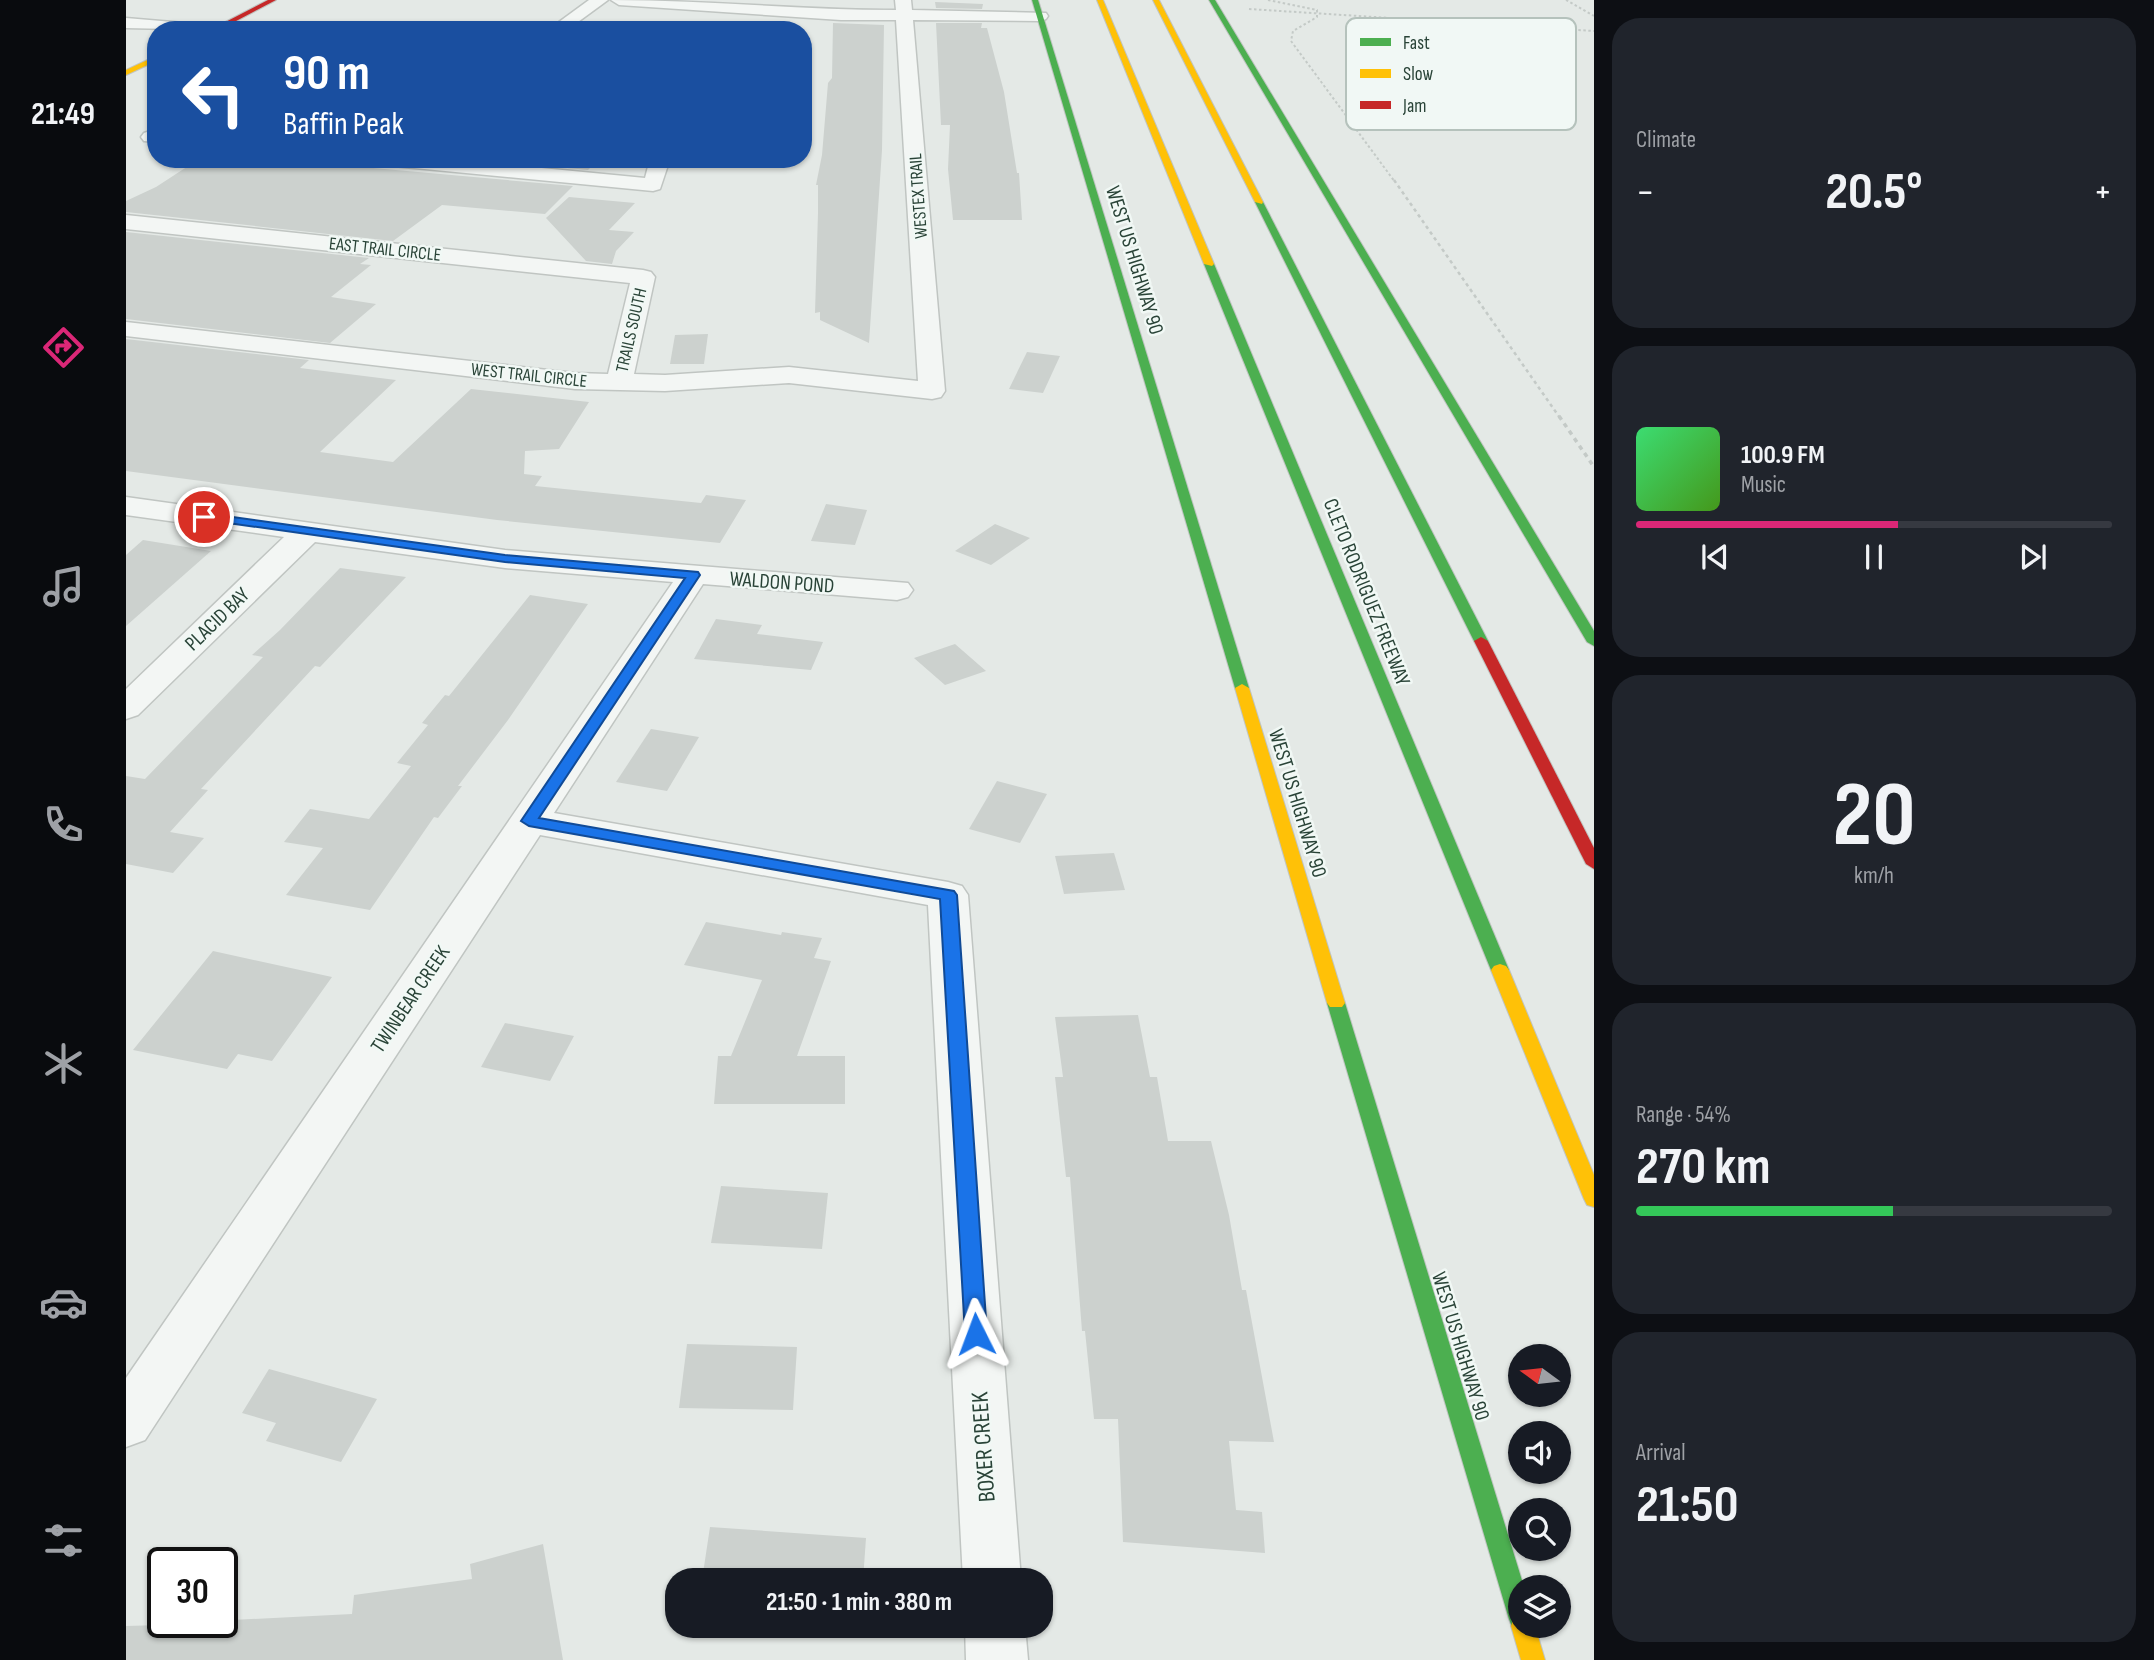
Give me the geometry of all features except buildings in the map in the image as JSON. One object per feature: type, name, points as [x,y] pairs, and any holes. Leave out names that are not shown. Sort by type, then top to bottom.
[{"type":"main road","points":[[230,21],[273,0]]},
{"type":"main road","name":"CLETO RODRIGUEZ FREEWAY","points":[[1100,0],[1594,1199]]},
{"type":"main road","points":[[1156,0],[1594,864]]},
{"type":"main road","points":[[1214,4],[1594,642]]},
{"type":"main road","name":"WEST US HIGHWAY 90","points":[[1037,8],[1508,1576]]},
{"type":"main road","points":[[126,73],[147,62]]},
{"type":"main road","points":[[1527,1638],[1533,1660]]},
{"type":"street","points":[[569,21],[600,0]]},
{"type":"street","points":[[619,0],[701,3],[816,14],[904,8],[1037,8]]},
{"type":"street","name":"WESTEX TRAIL","points":[[904,8],[932,391]]},
{"type":"street","points":[[126,23],[147,25]]},
{"type":"street","points":[[476,168],[653,185],[658,168]]},
{"type":"street","name":"EAST TRAIL CIRCLE","points":[[126,222],[643,277]]},
{"type":"street","name":"TRAILS SOUTH","points":[[619,383],[643,277]]},
{"type":"street","name":"WEST TRAIL CIRCLE","points":[[126,329],[575,381],[619,383],[789,375],[932,391]]},
{"type":"street","name":"WALDON POND","points":[[126,506],[505,559],[897,590]]},
{"type":"street","name":"PLACID BAY","points":[[126,708],[308,531]]},
{"type":"street","name":"TWINBEAR CREEK","points":[[126,1423],[693,575]]},
{"type":"street","name":"BOXER CREEK","points":[[529,821],[948,895],[991,1568]]},
{"type":"street","points":[[996,1638],[997,1660]]},
{"type":"path","points":[[1268,0],[1317,10],[1319,14]]},
{"type":"path","points":[[1566,0],[1594,16]]},
{"type":"path","points":[[1214,4],[1384,18]]},
{"type":"path","points":[[1319,14],[1293,31],[1291,41],[1346,116]]},
{"type":"path","points":[[1576,30],[1594,31]]},
{"type":"path","points":[[1357,130],[1594,467]]},
{"type":"traffic: fast","points":[[1035,0],[1242,688]]},
{"type":"traffic: fast","points":[[1212,0],[1594,642]]},
{"type":"traffic: fast","points":[[1259,202],[1481,641]]},
{"type":"traffic: fast","points":[[1209,264],[1500,970]]},
{"type":"traffic: fast","points":[[1336,1003],[1508,1576]]},
{"type":"traffic: slow","points":[[1100,0],[1209,264]]},
{"type":"traffic: slow","points":[[1156,0],[1259,202]]},
{"type":"traffic: slow","points":[[126,73],[147,62]]},
{"type":"traffic: slow","points":[[1242,688],[1336,1003]]},
{"type":"traffic: slow","points":[[1500,970],[1594,1199]]},
{"type":"traffic: slow","points":[[1527,1638],[1533,1660]]},
{"type":"traffic: jam","points":[[231,21],[273,0]]},
{"type":"traffic: jam","points":[[1481,641],[1594,864]]},
{"type":"route","points":[[204,517],[505,559],[693,575],[529,821],[948,895],[976,1334]]}]
